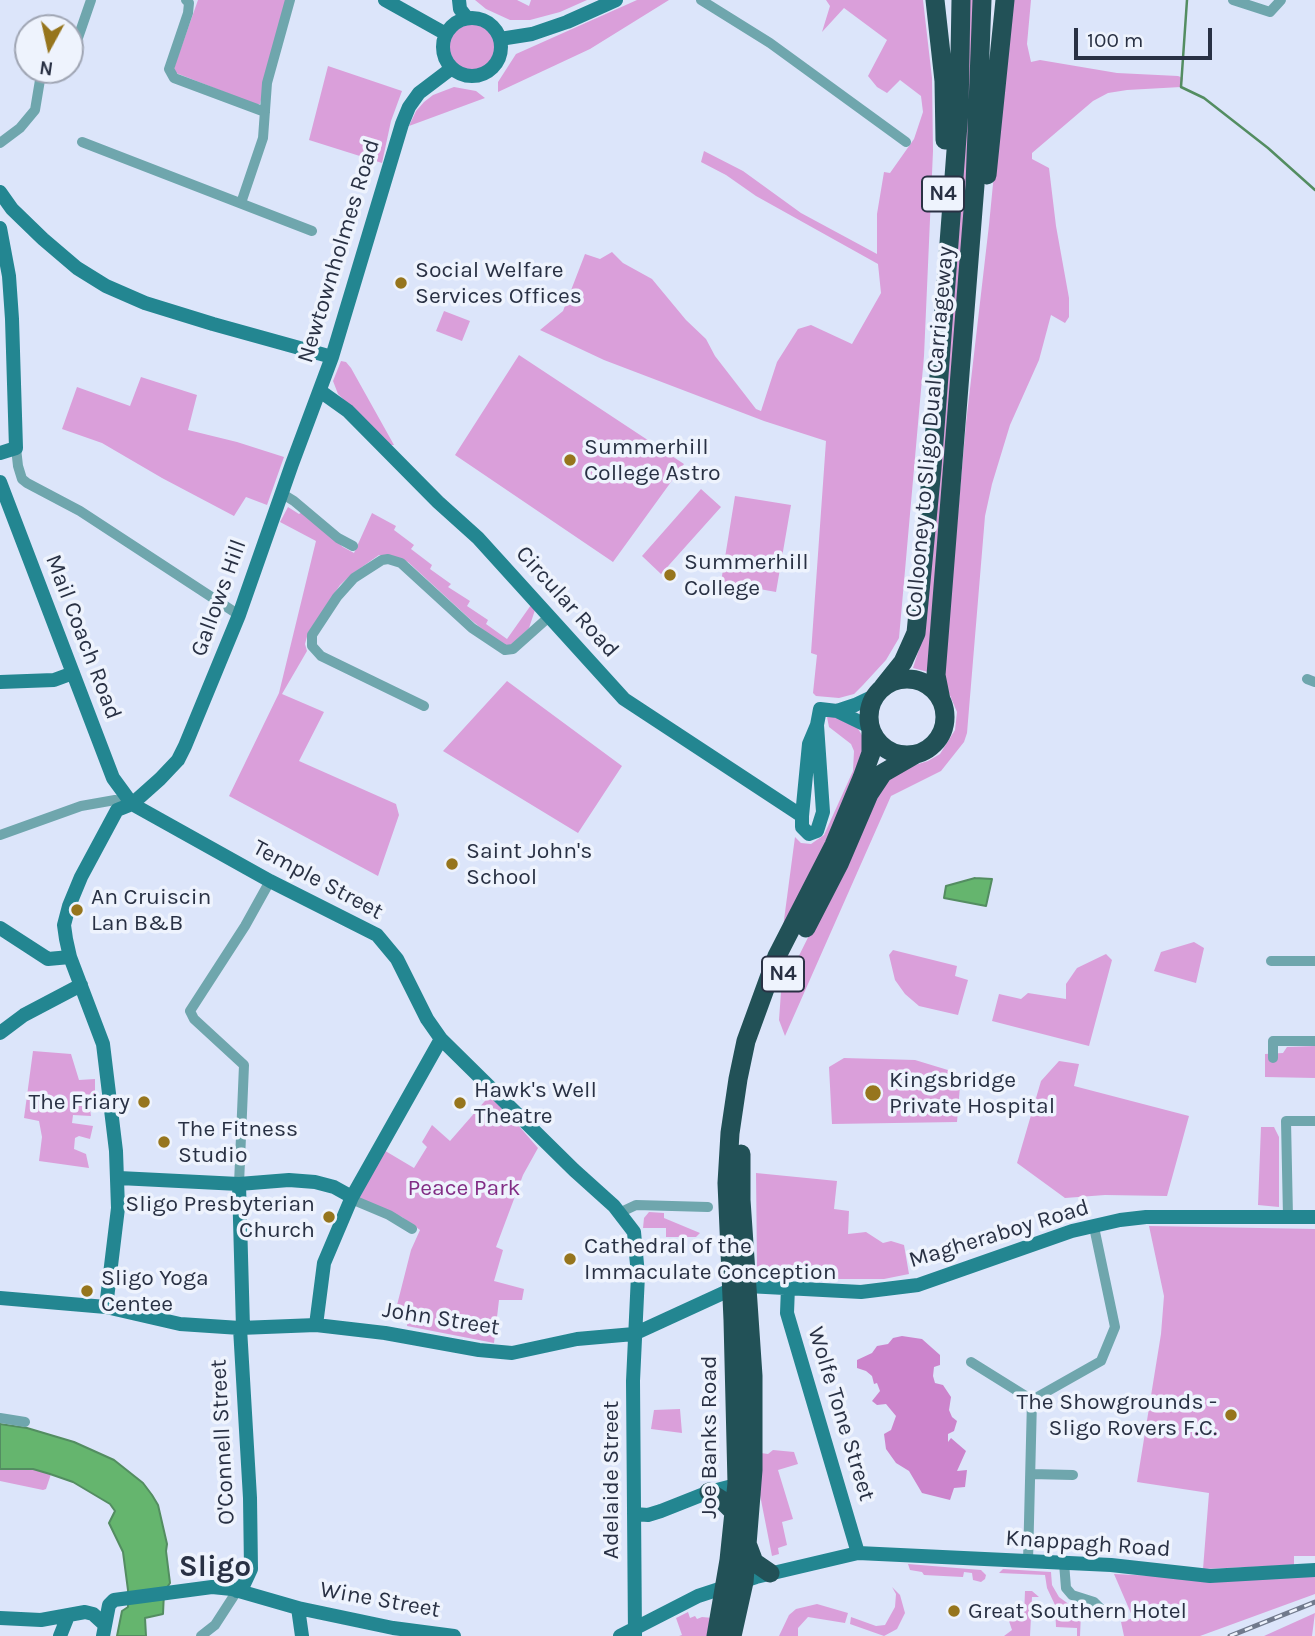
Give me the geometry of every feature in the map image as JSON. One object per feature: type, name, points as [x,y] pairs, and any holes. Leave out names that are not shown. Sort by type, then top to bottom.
[{"type":"highway","name":"N4","points":[[935,0],[946,127],[936,318],[937,389]]},
{"type":"highway","name":"Collooney to Sligo Dual Carriageway","points":[[879,691],[903,663],[916,634],[959,110],[961,0]]},
{"type":"highway","name":"Collooney to Sligo Dual Carriageway","points":[[941,700],[936,675],[975,185],[982,0]]},
{"type":"highway","name":"N4","points":[[959,377],[971,308],[1005,0]]},
{"type":"highway","points":[[879,691],[904,679],[915,680],[934,691],[941,700]]},
{"type":"highway","name":"N4","points":[[739,1287],[727,1183],[730,1133],[746,1041],[777,956],[834,845],[862,778],[871,753],[869,716],[879,691]]},
{"type":"highway","name":"N4","points":[[739,1287],[740,1168],[749,1082],[761,1033],[786,967],[839,864],[869,794],[883,773],[927,749],[942,733],[945,722],[941,700]]},
{"type":"highway","points":[[871,729],[885,748],[905,755],[916,754]]},
{"type":"highway","name":"Joe Banks Road","points":[[735,1584],[748,1545],[744,1483],[753,1376],[739,1287]]},
{"type":"highway","name":"Joe Banks Road","points":[[735,1584],[734,1512],[744,1483]]},
{"type":"highway","points":[[709,1492],[734,1512]]},
{"type":"highway","points":[[748,1545],[754,1562],[770,1573]]},
{"type":"highway","name":"N4","points":[[716,1636],[735,1584]]},
{"type":"highway","name":"N4","points":[[733,1636],[735,1584]]},
{"type":"street","points":[[84,22],[92,0]]},
{"type":"street","points":[[186,0],[189,3],[188,13],[169,69],[174,79],[265,112]]},
{"type":"street","points":[[241,204],[263,138],[267,83],[290,0]]},
{"type":"street","points":[[385,0],[446,34]]},
{"type":"street","points":[[459,0],[460,9],[467,19]]},
{"type":"street","points":[[500,39],[532,34],[616,0]]},
{"type":"street","points":[[701,0],[770,43],[906,142]]},
{"type":"street","points":[[1233,0],[1270,12],[1281,0]]},
{"type":"street","points":[[467,19],[483,20],[496,31],[500,39],[499,58],[487,72],[469,76],[452,68],[443,52],[446,34],[455,24],[467,19]]},
{"type":"street","name":"Newtownholmes Road","points":[[320,391],[402,124],[419,93],[452,68]]},
{"type":"street","points":[[0,143],[20,128],[35,110],[39,84]]},
{"type":"street","points":[[82,142],[312,231]]},
{"type":"street","points":[[0,192],[12,209],[43,239],[77,268],[106,286],[145,303],[332,357]]},
{"type":"street","points":[[0,229],[9,276],[16,448],[22,479],[80,511],[239,615]]},
{"type":"street","name":"Gallows Hill","points":[[106,1307],[119,1178],[110,1091],[103,1044],[70,957],[64,925],[81,877],[117,810],[132,804],[160,779],[178,760],[185,746],[239,615],[320,391]]},
{"type":"street","name":"Circular Road","points":[[320,391],[348,411],[428,493],[478,538],[624,699],[802,816],[801,823],[809,834],[817,831],[823,804],[817,725]]},
{"type":"street","points":[[0,453],[16,448]]},
{"type":"street","name":"Mail Coach Road","points":[[0,482],[6,511],[113,778],[132,804]]},
{"type":"street","points":[[281,493],[353,547]]},
{"type":"street","points":[[424,706],[321,656],[312,646],[312,635],[337,597],[354,578],[382,560],[401,563],[472,628],[505,650],[513,649],[550,616]]},
{"type":"street","points":[[0,682],[54,680],[73,673]]},
{"type":"street","points":[[837,710],[879,691]]},
{"type":"street","points":[[802,816],[809,744],[820,709],[837,710],[871,729]]},
{"type":"street","points":[[150,814],[160,779]]},
{"type":"street","points":[[0,835],[81,806],[115,800],[132,804]]},
{"type":"street","name":"Temple Street","points":[[132,804],[270,881],[377,935],[397,959],[426,1019],[441,1039],[631,1226],[636,1240],[638,1275],[634,1334]]},
{"type":"street","points":[[239,1185],[244,1065],[194,1019],[190,1011],[270,881]]},
{"type":"street","points":[[0,928],[48,959],[70,957]]},
{"type":"street","points":[[1271,961],[1315,961]]},
{"type":"street","points":[[0,1033],[24,1015],[81,985]]},
{"type":"street","points":[[316,1325],[324,1263],[351,1198],[441,1039]]},
{"type":"street","points":[[1273,1058],[1273,1041],[1315,1041]]},
{"type":"street","points":[[1286,1121],[1287,1217]]},
{"type":"street","points":[[1272,1122],[1315,1121]]},
{"type":"street","points":[[119,1178],[239,1185],[289,1180],[315,1182],[334,1187],[351,1198],[389,1214],[412,1229]]},
{"type":"street","name":"O'Connell Street","points":[[237,1591],[244,1584],[251,1569],[239,1185]]},
{"type":"street","points":[[619,1213],[636,1205],[708,1207]]},
{"type":"street","name":"Magheraboy Road","points":[[739,1287],[861,1292],[918,1285],[1072,1231],[1146,1217],[1315,1217]]},
{"type":"street","points":[[1032,1400],[1101,1362],[1115,1326],[1094,1227]]},
{"type":"street","name":"John Street","points":[[0,1298],[106,1307],[180,1324],[242,1328],[316,1325],[385,1332],[503,1353],[525,1352],[577,1339],[634,1334],[739,1287]]},
{"type":"street","name":"Wolfe Tone Street","points":[[784,1287],[787,1313],[858,1553]]},
{"type":"street","name":"Adelaide Street","points":[[634,1334],[636,1631]]},
{"type":"street","points":[[971,1362],[1032,1400]]},
{"type":"street","points":[[1028,1562],[1032,1400]]},
{"type":"street","points":[[0,1418],[25,1422]]},
{"type":"street","points":[[1031,1474],[1073,1475]]},
{"type":"street","points":[[634,1514],[648,1515],[709,1492],[744,1483]]},
{"type":"street","name":"Knappagh Road","points":[[636,1631],[698,1595],[770,1573],[858,1553],[1153,1568],[1210,1576],[1315,1570]]},
{"type":"street","points":[[1064,1563],[1066,1588],[1072,1595],[1094,1602],[1106,1614]]},
{"type":"street","name":"Wine Street","points":[[105,1625],[109,1605],[114,1600],[212,1587],[393,1628],[454,1636]]},
{"type":"street","points":[[201,1636],[215,1625],[237,1591]]},
{"type":"street","points":[[298,1608],[302,1636]]},
{"type":"street","points":[[0,1618],[41,1620],[85,1612],[93,1614],[105,1625]]},
{"type":"street","points":[[60,1636],[68,1616]]},
{"type":"street","points":[[621,1636],[636,1631]]},
{"type":"green space","points":[[198,0],[286,0],[260,104],[176,73],[176,62]]},
{"type":"green space","points":[[475,0],[517,0],[529,6],[531,0],[587,0],[560,12],[530,20],[510,20],[486,9]]},
{"type":"green space","points":[[637,0],[669,0],[590,49],[498,92],[498,82],[516,54]]},
{"type":"green space","points":[[826,0],[923,0],[932,78],[933,151],[924,356],[899,638],[886,660],[854,694],[839,698],[816,696],[813,693],[817,655],[811,653],[826,441],[764,421],[604,360],[540,330],[563,311],[585,254],[600,259],[612,252],[623,263],[652,279],[686,320],[706,339],[715,356],[756,409],[761,411],[777,362],[798,329],[811,325],[852,344],[881,293],[878,264],[701,162],[704,151],[743,171],[801,213],[877,254],[877,214],[884,172],[890,173],[914,139],[923,112],[921,96],[900,80],[887,93],[877,87],[868,76],[887,40],[844,8],[822,32],[830,6]]},
{"type":"green space","points":[[967,0],[973,0],[968,193],[928,672],[913,668],[919,649]]},
{"type":"green space","points":[[1011,0],[1031,0],[1027,44],[1031,62],[1040,60],[1117,73],[1183,78],[1181,87],[1108,93],[1093,101],[1032,153],[1032,159],[1049,168],[1069,298],[1069,317],[1065,323],[1051,315],[1039,360],[1010,425],[992,484],[985,516],[967,733],[964,742],[941,771],[891,796],[785,1036],[779,1020],[781,992],[885,782],[940,754],[955,730],[957,712],[943,679],[966,423]]},
{"type":"green space","points":[[472,23],[489,31],[497,48],[489,65],[472,73],[455,65],[447,48],[455,31]]},
{"type":"green space","points":[[328,66],[402,91],[391,121],[382,163],[309,140]]},
{"type":"green space","points":[[454,87],[476,91],[485,98],[409,126],[424,102],[433,95]]},
{"type":"green space","points":[[444,311],[470,321],[462,341],[436,331]]},
{"type":"green space","name":"Summerhill College Astro","points":[[519,355],[684,464],[613,562],[455,455]]},
{"type":"green space","points":[[341,361],[351,368],[394,445],[389,445],[338,394],[333,381]]},
{"type":"green space","points":[[141,377],[197,395],[188,430],[284,457],[267,505],[246,497],[234,516],[102,443],[62,429],[77,387],[130,406]]},
{"type":"green space","points":[[701,489],[721,507],[661,574],[642,556]]},
{"type":"green space","points":[[735,496],[791,505],[776,592],[721,582]]},
{"type":"green space","points":[[288,507],[299,514],[302,512],[354,553],[372,513],[396,526],[394,530],[414,545],[411,549],[432,565],[430,569],[451,584],[448,587],[470,601],[467,606],[488,620],[486,624],[507,639],[531,605],[535,610],[529,628],[507,646],[471,620],[408,562],[390,555],[379,555],[340,585],[308,633],[305,644],[307,651],[282,694],[324,712],[299,761],[396,804],[399,815],[378,876],[229,796],[279,693],[316,541],[280,522]]},
{"type":"green space","points":[[507,681],[622,766],[578,833],[443,751]]},
{"type":"green space","points":[[832,716],[857,727],[863,737],[861,766],[782,935],[795,837],[801,843],[811,844],[824,835],[853,771],[854,751],[851,744],[829,727],[827,717]]},
{"type":"green space","points":[[1194,942],[1204,948],[1196,983],[1154,971],[1161,952]]},
{"type":"green space","points":[[893,950],[957,966],[955,976],[968,980],[958,1015],[919,1006],[905,994],[895,980],[889,955]]},
{"type":"green space","points":[[1106,954],[1112,960],[1089,1046],[992,1021],[999,994],[1021,999],[1028,993],[1066,999],[1066,984],[1077,968]]},
{"type":"green space","points":[[1315,1046],[1315,1078],[1265,1077],[1265,1054],[1283,1053],[1287,1047]]},
{"type":"green space","points":[[33,1051],[71,1054],[79,1080],[95,1079],[95,1095],[78,1098],[79,1103],[89,1102],[91,1116],[73,1115],[72,1123],[93,1126],[90,1139],[79,1136],[75,1138],[74,1149],[86,1154],[89,1168],[39,1161],[42,1137],[39,1121],[24,1118]]},
{"type":"green space","points":[[844,1058],[915,1060],[961,1074],[957,1122],[832,1124],[829,1067]]},
{"type":"green space","points":[[1059,1061],[1079,1064],[1074,1086],[1189,1116],[1167,1196],[1105,1195],[1065,1198],[1017,1163],[1041,1081]]},
{"type":"green space","name":"Peace Park","points":[[491,1094],[538,1148],[523,1175],[496,1247],[503,1250],[494,1281],[524,1289],[522,1300],[499,1300],[494,1343],[407,1326],[409,1312],[396,1309],[411,1250],[420,1230],[402,1217],[358,1198],[382,1149],[414,1168],[427,1147],[422,1142],[432,1125],[450,1141]]},
{"type":"green space","points":[[1261,1127],[1274,1127],[1279,1137],[1279,1207],[1258,1205]]},
{"type":"green space","points":[[756,1173],[837,1181],[834,1209],[849,1211],[848,1234],[866,1232],[883,1243],[891,1241],[904,1245],[909,1274],[884,1279],[833,1279],[765,1274],[757,1266]]},
{"type":"green space","points":[[649,1212],[664,1213],[664,1218],[700,1233],[696,1237],[666,1237],[666,1228],[643,1228],[644,1218]]},
{"type":"green space","name":"The Showgrounds - Sligo Rovers F.C.","points":[[1149,1226],[1315,1229],[1315,1556],[1294,1556],[1294,1565],[1203,1569],[1209,1493],[1137,1482],[1161,1334],[1164,1296]]},
{"type":"green space","points":[[680,1409],[682,1433],[651,1429],[654,1410]]},
{"type":"green space","points":[[773,1450],[794,1452],[798,1464],[778,1470],[793,1519],[782,1522],[787,1545],[778,1548],[779,1554],[772,1556],[760,1495],[761,1453],[768,1454]]},
{"type":"green space","points":[[0,1469],[33,1469],[51,1474],[46,1489],[43,1490],[0,1481]]},
{"type":"green space","points":[[908,1564],[981,1570],[986,1575],[981,1582],[973,1580],[972,1573],[964,1572],[963,1577],[924,1575],[922,1572],[910,1570]]},
{"type":"green space","points":[[1003,1569],[1051,1572],[1052,1585],[1059,1597],[1081,1613],[1080,1636],[1077,1636],[1077,1628],[1056,1627],[1055,1605],[1047,1588],[1045,1575],[999,1573]]},
{"type":"green space","points":[[1114,1574],[1315,1575],[1315,1594],[1200,1636],[1124,1636],[1121,1622],[1133,1618]]},
{"type":"green space","points":[[892,1587],[900,1595],[905,1613],[897,1629],[884,1636],[850,1624],[851,1617],[876,1626],[885,1625],[895,1607],[896,1594]]},
{"type":"green space","points":[[1025,1591],[1032,1591],[1039,1597],[1032,1597],[1030,1636],[1004,1636],[1012,1630],[1008,1618],[1010,1616],[1024,1617]]},
{"type":"green space","points":[[817,1604],[848,1613],[845,1623],[808,1617],[798,1628],[798,1636],[779,1636],[789,1615],[796,1609]]},
{"type":"green space","points":[[688,1612],[690,1618],[713,1618],[707,1636],[679,1636],[682,1635],[676,1618]]},
{"type":"green space","points":[[1315,1613],[1312,1636],[1264,1636]]},
{"type":"shaded area","points":[[975,878],[992,879],[986,906],[944,898],[946,886]]},
{"type":"shaded area","points":[[902,1336],[922,1339],[940,1355],[940,1365],[934,1367],[933,1376],[935,1383],[943,1385],[951,1397],[949,1410],[957,1421],[954,1431],[948,1434],[948,1442],[951,1438],[966,1451],[957,1471],[967,1470],[965,1487],[954,1488],[950,1500],[922,1493],[909,1471],[896,1463],[886,1449],[884,1434],[891,1430],[896,1416],[886,1404],[877,1405],[872,1401],[880,1391],[877,1383],[874,1384],[872,1376],[866,1371],[857,1368],[857,1360],[872,1353],[877,1346],[888,1344],[893,1338]]},
{"type":"shaded area","points":[[0,1424],[27,1428],[74,1442],[114,1460],[143,1483],[152,1495],[158,1505],[167,1544],[170,1583],[164,1592],[163,1614],[145,1618],[146,1636],[117,1636],[122,1611],[128,1607],[128,1590],[123,1552],[109,1523],[115,1511],[110,1504],[73,1482],[33,1469],[0,1469]]},
{"type":"waterway","points":[[1187,0],[1181,87],[1204,98],[1268,148],[1315,190]]},
{"type":"railway","points":[[1230,1636],[1315,1602]]},
{"type":"place","name":"Social Welfare Services Offices","points":[[401,283]]},
{"type":"place","name":"Summerhill College Astro","points":[[570,460]]},
{"type":"place","name":"Summerhill College","points":[[670,575]]},
{"type":"place","name":"Saint John's School","points":[[452,864]]},
{"type":"place","name":"An Cruiscin Lan B&B","points":[[77,910]]},
{"type":"place","name":"Kingsbridge Private Hospital","points":[[873,1093]]},
{"type":"place","name":"The Friary","points":[[144,1102]]},
{"type":"place","name":"Hawk's Well Theatre","points":[[460,1103]]},
{"type":"place","name":"The Fitness Studio","points":[[164,1142]]},
{"type":"place","name":"Sligo Presbyterian Church","points":[[329,1217]]},
{"type":"place","name":"Cathedral of the Immaculate Conception","points":[[570,1259]]},
{"type":"place","name":"Sligo Yoga Centee","points":[[87,1291]]},
{"type":"place","name":"The Showgrounds - Sligo Rovers F.C.","points":[[1231,1415]]},
{"type":"place","name":"Great Southern Hotel","points":[[954,1611]]},
{"type":"district","name":"Sligo","points":[[215,1567]]}]
